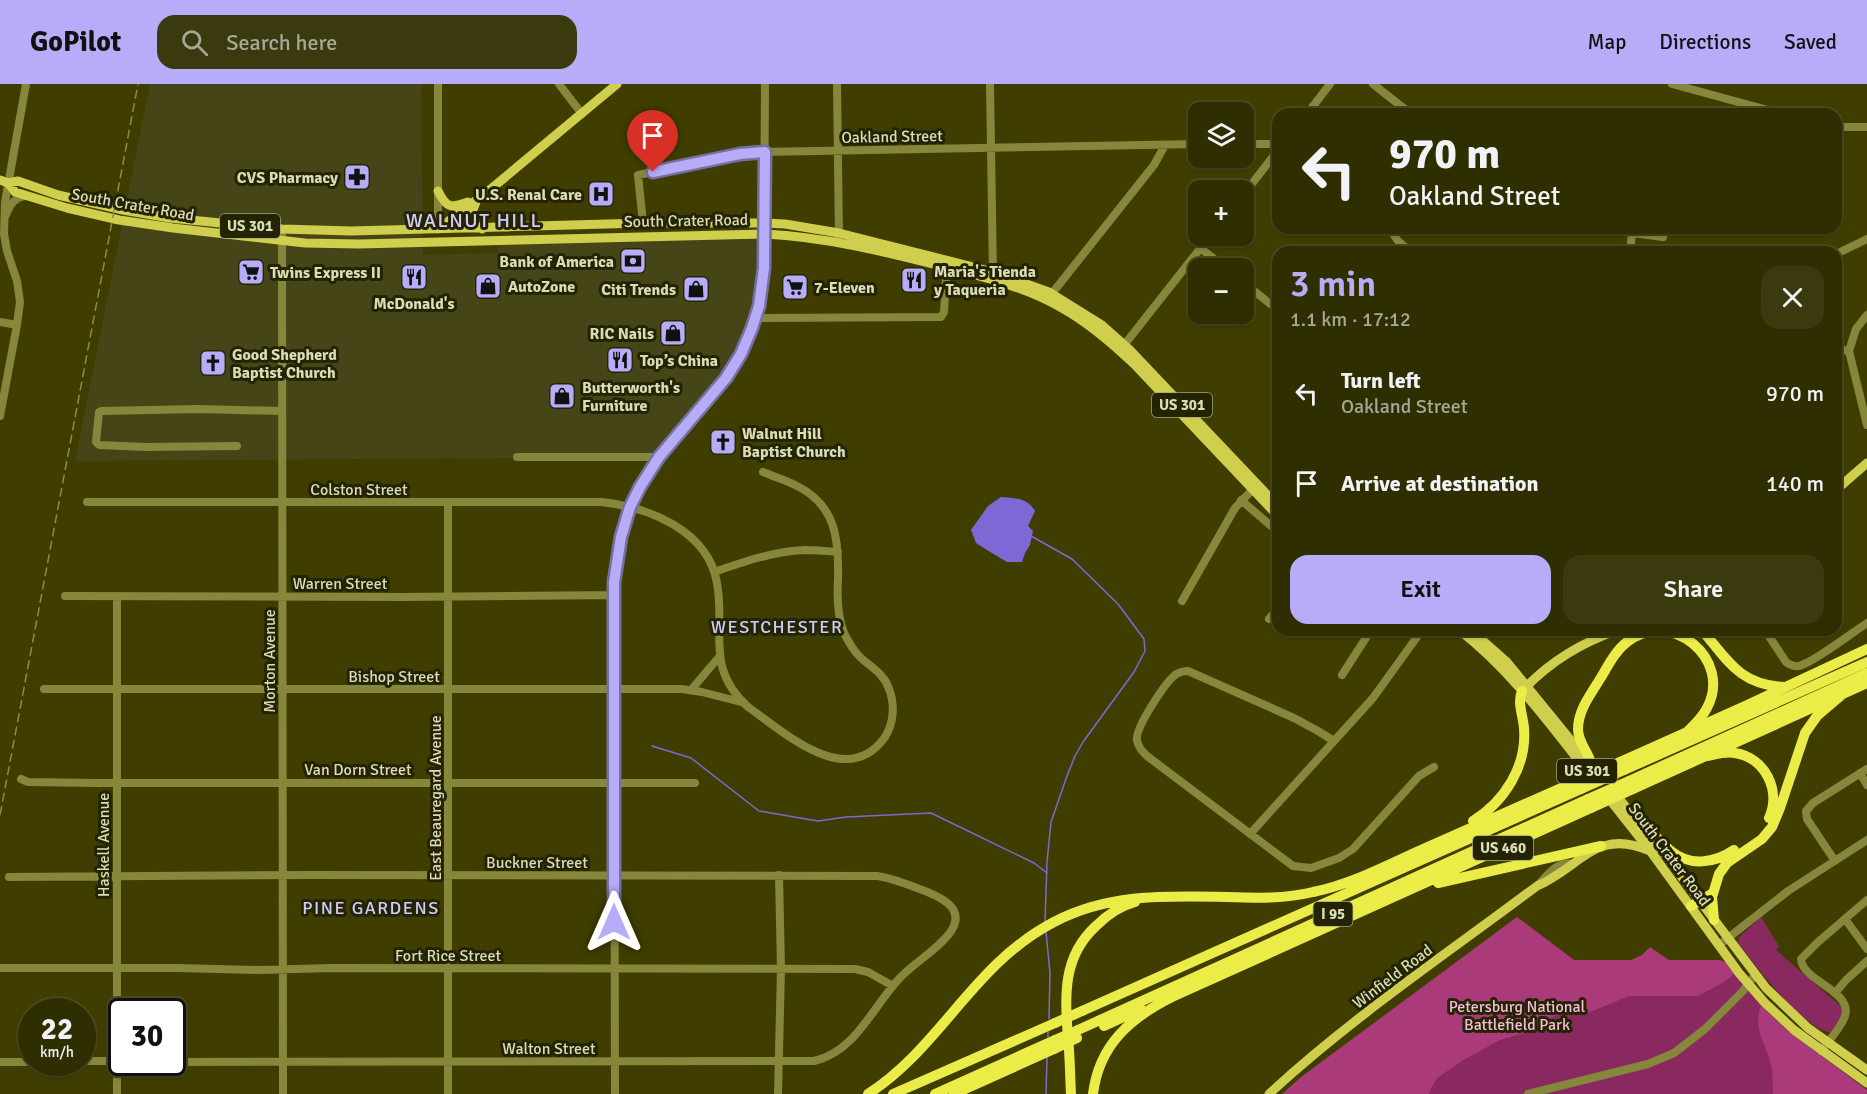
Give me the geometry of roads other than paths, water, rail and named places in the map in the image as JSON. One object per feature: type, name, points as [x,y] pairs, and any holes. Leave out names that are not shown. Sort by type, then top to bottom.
[{"type":"highway","points":[[1593,767],[1591,758],[1578,734],[1580,715],[1617,652],[1638,636]]},
{"type":"highway","points":[[1681,636],[1694,644],[1704,655],[1713,683],[1710,701],[1702,717],[1686,733]]},
{"type":"highway","points":[[1707,636],[1743,675],[1757,683],[1785,687]]},
{"type":"highway","name":"US 460","points":[[1071,1094],[1066,993],[1072,961],[1085,937],[1119,908],[1150,898],[1260,898],[1298,895],[1336,886],[1622,766],[1686,733],[1867,649]]},
{"type":"highway","points":[[1819,671],[1867,656]]},
{"type":"highway","points":[[1622,766],[1867,662]]},
{"type":"highway","name":"I 95","points":[[1078,1034],[1631,785],[1867,673]]},
{"type":"highway","points":[[1631,785],[1707,756],[1867,683]]},
{"type":"highway","points":[[1426,847],[1483,814],[1496,803],[1509,786],[1520,764],[1524,742],[1519,699],[1524,688]]},
{"type":"highway","points":[[1714,920],[1713,893],[1722,869],[1761,839],[1772,827],[1805,734],[1816,716],[1844,693]]},
{"type":"highway","points":[[1642,826],[1652,831],[1673,853],[1701,862],[1727,855],[1757,836],[1771,815],[1774,803],[1773,788],[1764,770],[1753,760],[1738,753],[1726,752],[1707,756]]},
{"type":"highway","name":"I 95","points":[[893,1094],[1082,1011],[1579,785]]},
{"type":"highway","name":"US 460","points":[[1093,1094],[1102,1058],[1118,1035],[1137,1017],[1167,1000],[1414,888],[1589,804]]},
{"type":"highway","points":[[1414,888],[1601,846]]},
{"type":"highway","points":[[1695,903],[1713,893]]},
{"type":"highway","points":[[868,1094],[904,1065],[985,975],[1008,952],[1023,941],[1054,922],[1086,908],[1119,900],[1150,898]]},
{"type":"highway","points":[[935,1094],[1078,1034],[1167,1000]]},
{"type":"highway","points":[[954,1094],[1055,1044]]},
{"type":"main road","points":[[438,242],[438,229],[477,200],[617,84]]},
{"type":"main road","name":"South Crater Road","points":[[4,181],[15,192],[67,208],[119,220],[282,241],[334,244],[765,234],[839,238]]},
{"type":"main road","name":"South Crater Road","points":[[4,181],[18,181],[64,196],[146,214],[282,229],[351,231],[765,223],[804,226],[839,238],[1024,282],[1094,319],[1272,500]]},
{"type":"main road","points":[[438,191],[443,201],[451,206],[477,200]]},
{"type":"main road","points":[[477,200],[470,217],[474,224],[482,229]]},
{"type":"main road","name":"South Crater Road","points":[[1122,347],[1272,510]]},
{"type":"main road","points":[[1842,485],[1867,463]]},
{"type":"main road","name":"South Crater Road","points":[[1466,636],[1524,688],[1642,826],[1695,903],[1719,945],[1748,984],[1783,1021],[1867,1083]]},
{"type":"main road","name":"South Crater Road","points":[[1478,636],[1501,656],[1651,852],[1695,903],[1714,920],[1755,975],[1788,1011],[1867,1070]]},
{"type":"main road","points":[[1524,688],[1573,649],[1602,636]]},
{"type":"main road","name":"Winfield Road","points":[[1269,1094],[1335,1038],[1538,886],[1572,864],[1601,846],[1624,843],[1651,852]]},
{"type":"street","points":[[0,416],[20,302],[19,290],[7,251],[4,181],[26,84]]},
{"type":"street","points":[[438,84],[438,229]]},
{"type":"street","points":[[559,84],[582,114]]},
{"type":"street","points":[[615,1094],[614,595],[618,550],[630,507],[640,487],[659,457],[726,378],[741,354],[756,318],[761,293],[765,234],[765,84]]},
{"type":"street","points":[[837,84],[839,238]]},
{"type":"street","points":[[990,84],[993,276]]},
{"type":"street","points":[[1311,108],[1330,84]]},
{"type":"street","points":[[1373,84],[1403,108]]},
{"type":"street","points":[[1672,84],[1760,108]]},
{"type":"street","points":[[1842,126],[1867,128]]},
{"type":"street","name":"Oakland Street","points":[[643,224],[638,175],[740,154],[838,150],[1188,144]]},
{"type":"street","points":[[1254,144],[1272,144]]},
{"type":"street","points":[[1049,297],[1154,165],[1165,145]]},
{"type":"street","points":[[1254,181],[1272,158]]},
{"type":"street","points":[[4,219],[13,201],[29,196]]},
{"type":"street","name":"Morton Avenue","points":[[282,229],[283,1094]]},
{"type":"street","points":[[1393,234],[1404,246]]},
{"type":"street","points":[[1631,246],[1632,234],[1663,237]]},
{"type":"street","points":[[1842,251],[1867,239]]},
{"type":"street","points":[[1122,347],[1200,248],[1213,258]]},
{"type":"street","points":[[756,318],[938,318],[944,315],[947,264]]},
{"type":"street","points":[[1254,291],[1272,305]]},
{"type":"street","points":[[1867,315],[1856,329],[1849,351],[1867,425]]},
{"type":"street","points":[[0,322],[17,326]]},
{"type":"street","points":[[1842,350],[1849,351]]},
{"type":"street","points":[[237,446],[99,445],[96,442],[99,412],[198,409],[282,411]]},
{"type":"street","points":[[517,457],[659,457]]},
{"type":"street","points":[[763,472],[797,485],[826,510],[834,527],[838,552],[838,598],[841,625],[855,651],[883,678],[890,690],[893,705],[889,730],[878,745],[862,756],[849,759],[840,759],[816,752],[742,702],[729,684],[719,657],[718,593],[714,572],[745,561],[777,554],[804,550],[838,552]]},
{"type":"street","points":[[1182,601],[1241,500],[1252,490]]},
{"type":"street","points":[[1241,500],[1272,527]]},
{"type":"street","name":"Colston Street","points":[[87,502],[601,502],[630,507],[661,519],[685,532],[700,546],[714,572]]},
{"type":"street","name":"East Beauregard Avenue","points":[[448,502],[448,1094]]},
{"type":"street","name":"Warren Street","points":[[65,596],[614,595]]},
{"type":"street","name":"Haskell Avenue","points":[[117,596],[118,998]]},
{"type":"street","points":[[1269,619],[1272,615]]},
{"type":"street","points":[[1768,636],[1786,662],[1798,666],[1810,661],[1867,623]]},
{"type":"street","points":[[1342,675],[1367,636]]},
{"type":"street","points":[[1250,834],[1380,689],[1418,636]]},
{"type":"street","points":[[691,690],[719,657]]},
{"type":"street","points":[[1334,741],[1294,718],[1193,672],[1183,671],[1168,682],[1140,726],[1137,740],[1142,751],[1293,866],[1311,868],[1339,858],[1353,849],[1419,776],[1434,767]]},
{"type":"street","name":"Bishop Street","points":[[44,689],[691,690],[742,702]]},
{"type":"street","points":[[1835,861],[1806,818],[1808,807],[1864,771],[1867,785]]},
{"type":"street","name":"Van Dorn Street","points":[[21,779],[28,782],[116,783],[695,783]]},
{"type":"street","points":[[1719,945],[1788,891],[1867,840]]},
{"type":"street","name":"Buckner Street","points":[[9,877],[282,875],[887,877],[940,897],[949,903],[954,915],[954,926],[951,931],[892,986]]},
{"type":"street","points":[[778,1094],[781,969],[779,875]]},
{"type":"street","points":[[1821,1051],[1846,1014],[1843,1002],[1804,969],[1801,962],[1803,956],[1867,900]]},
{"type":"street","points":[[1845,919],[1866,948]]},
{"type":"street","points":[[1835,993],[1867,961]]},
{"type":"street","name":"Fort Rice Street","points":[[0,968],[861,970],[876,975],[892,986]]},
{"type":"street","points":[[1528,1094],[1640,1066],[1674,1053],[1705,1029],[1755,975]]},
{"type":"street","name":"Walton Street","points":[[186,1062],[814,1061],[829,1057],[839,1051],[854,1037],[892,986]]},
{"type":"street","points":[[0,1062],[18,1062]]},
{"type":"street","name":"Haskell Avenue","points":[[117,1094],[118,1076]]},
{"type":"waterway","points":[[1031,536],[1072,559],[1118,604],[1144,639],[1145,651],[1134,672],[1083,742],[1067,776],[1051,822],[1045,922]]},
{"type":"waterway","points":[[652,746],[691,758],[759,811],[818,821],[846,817],[931,813],[1034,863],[1047,873]]},
{"type":"waterway","points":[[1046,932],[1050,973],[1049,1019]]},
{"type":"waterway","points":[[1048,1032],[1048,1037]]},
{"type":"waterway","points":[[1046,1094],[1047,1057]]},
{"type":"railway","points":[[0,815],[138,84]]},
{"type":"place","name":"CVS Pharmacy","points":[[357,177]]},
{"type":"place","name":"U.S. Renal Care","points":[[601,194]]},
{"type":"place","name":"Bank of America","points":[[633,261]]},
{"type":"place","name":"Twins Express II","points":[[251,272]]},
{"type":"place","name":"McDonald's","points":[[414,277]]},
{"type":"place","name":"Maria's Tienda y Taqueria","points":[[914,280]]},
{"type":"place","name":"AutoZone","points":[[488,286]]},
{"type":"place","name":"7-Eleven","points":[[795,287]]},
{"type":"place","name":"Citi Trends","points":[[696,289]]},
{"type":"place","name":"RIC Nails","points":[[673,333]]},
{"type":"place","name":"Top’s China","points":[[620,360]]},
{"type":"place","name":"Good Shepherd Baptist Church","points":[[213,363]]},
{"type":"place","name":"Butterworth's Furniture","points":[[562,396]]},
{"type":"place","name":"Walnut Hill Baptist Church","points":[[723,442]]},
{"type":"district","name":"WALNUT HILL","points":[[474,220]]},
{"type":"district","name":"WESTCHESTER","points":[[777,627]]},
{"type":"district","name":"PINE GARDENS","points":[[371,908]]},
{"type":"park label","name":"Petersburg National Battlefield Park","points":[[1517,1015]]}]
